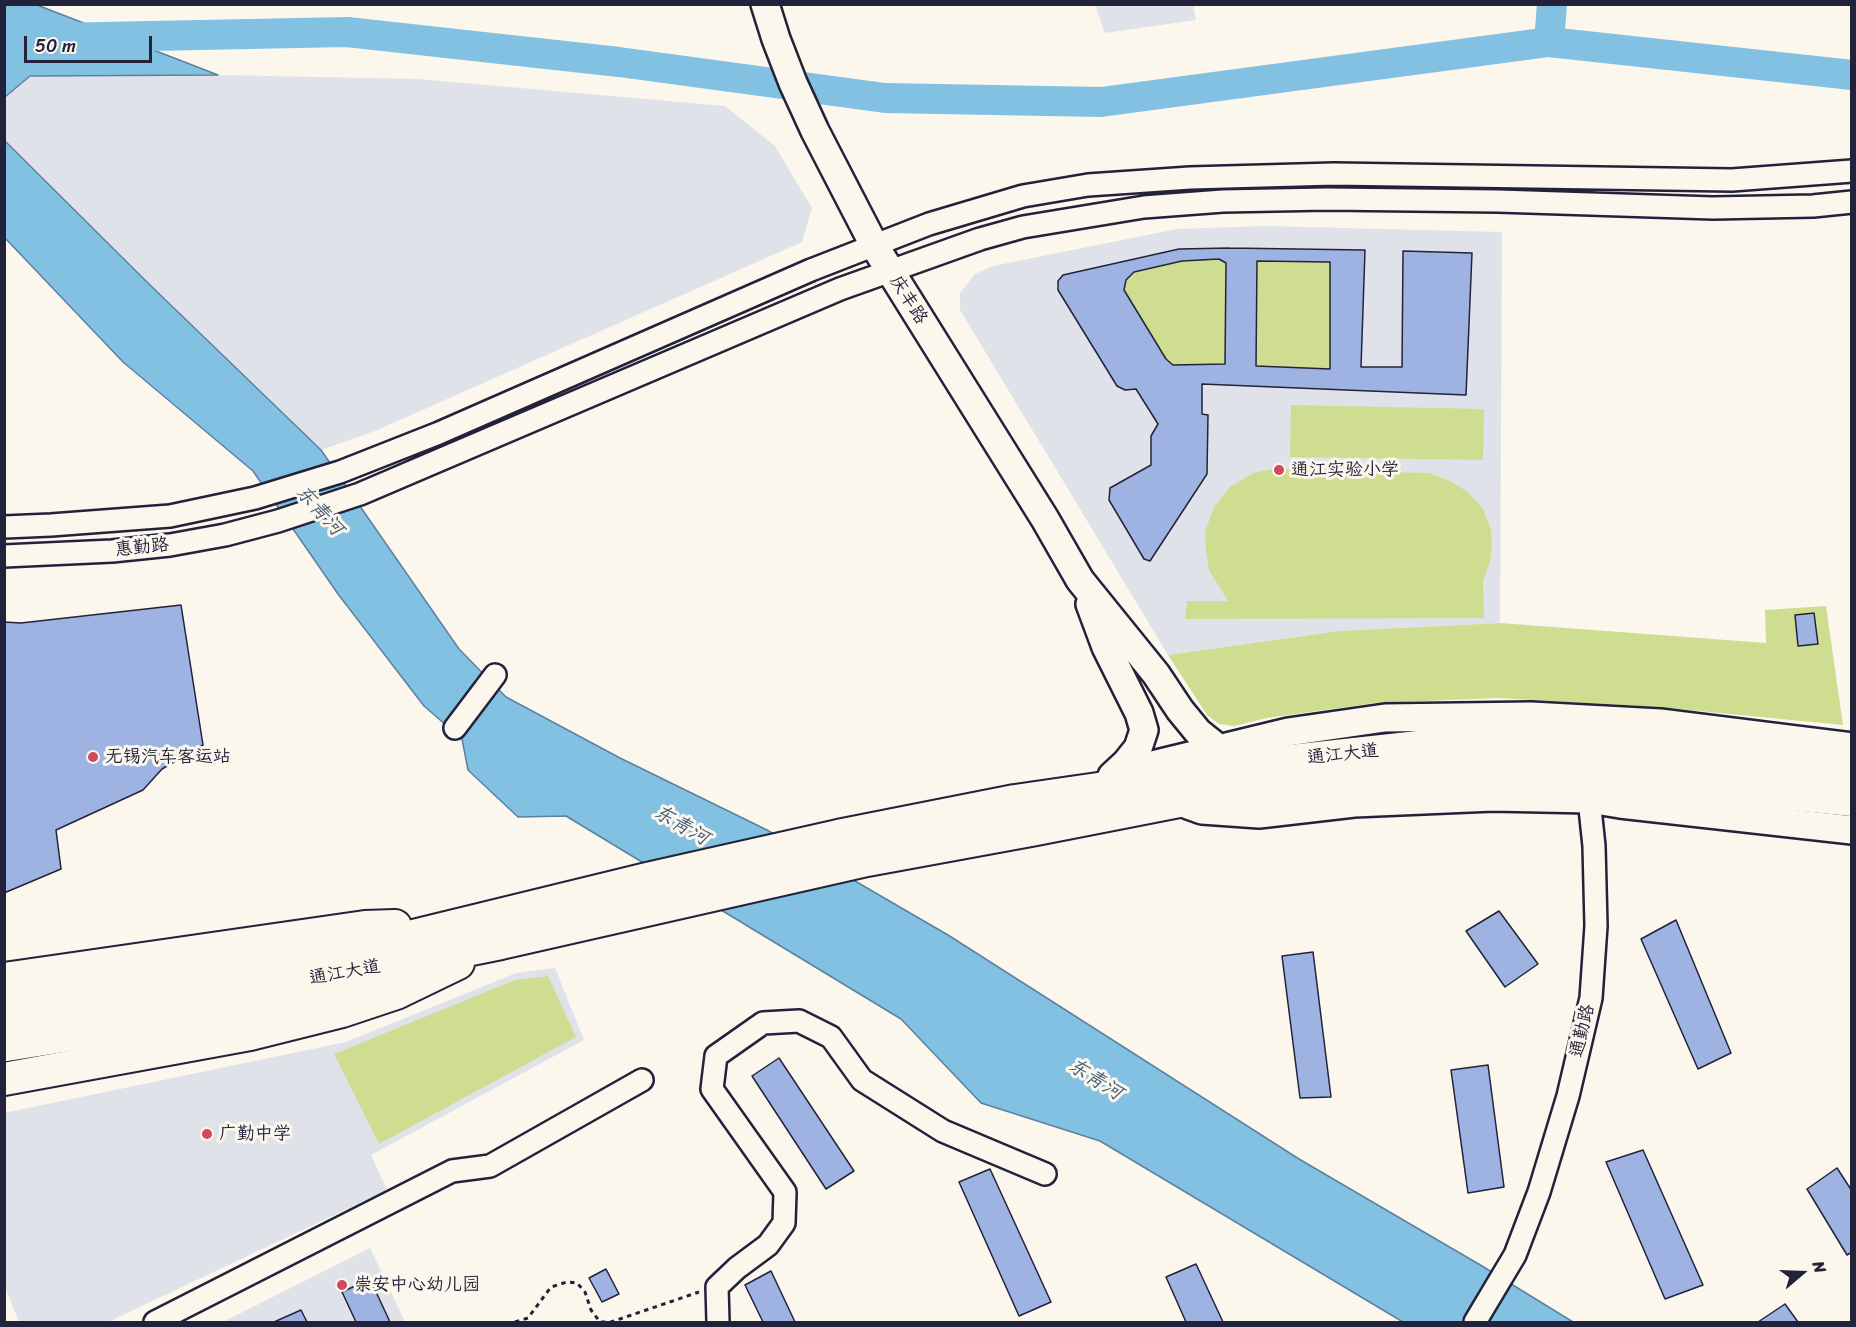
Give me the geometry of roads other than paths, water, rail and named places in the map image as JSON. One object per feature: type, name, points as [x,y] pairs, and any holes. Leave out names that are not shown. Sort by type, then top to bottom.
[{"type":"highway","name":"通江大道","points":[[4,1004],[352,951],[647,879],[838,836],[1103,782],[1475,743],[1570,744],[1681,751],[1851,773]]},
{"type":"highway","name":"通江大道","points":[[4,1028],[362,971],[501,943],[867,860],[1036,830],[1179,801],[1338,783],[1495,771],[1654,780],[1851,800]]},
{"type":"highway","points":[[4,979],[365,927],[459,925]]},
{"type":"highway","points":[[4,1079],[250,1034],[342,1011],[396,993],[501,943]]},
{"type":"main road","name":"庆丰路","points":[[765,4],[776,39],[815,131],[874,245],[1045,519],[1080,580]]},
{"type":"main road","points":[[1080,580],[1156,674],[1198,732],[1218,748],[1243,758],[1273,763]]},
{"type":"main road","points":[[1080,580],[1106,647],[1139,713],[1144,730],[1138,748],[1103,782]]},
{"type":"main road","points":[[1103,782],[1218,748],[1288,732],[1385,718],[1531,716],[1660,723],[1851,747]]},
{"type":"main road","points":[[1179,801],[1202,810],[1259,814],[1354,803],[1493,797],[1589,798],[1620,804],[1851,830]]},
{"type":"street","name":"惠勤路","points":[[4,527],[170,516],[255,498],[340,472],[439,433],[811,270],[929,224],[1023,196],[1099,184],[1190,178],[1334,174],[1732,180],[1851,171]]},
{"type":"street","name":"惠勤路","points":[[4,556],[112,552],[170,545],[278,521],[360,494],[840,289],[980,239],[1023,227],[1144,207],[1223,201],[1327,199],[1498,201],[1713,208],[1813,206],[1851,202]]},
{"type":"street","points":[[455,728],[495,675]]},
{"type":"street","name":"通勤路","points":[[1475,1323],[1515,1255],[1539,1192],[1568,1096],[1591,998],[1596,926],[1594,846],[1589,798]]},
{"type":"street","points":[[4,1052],[419,982]]},
{"type":"street","points":[[718,1323],[717,1287],[737,1268],[768,1245],[784,1223],[785,1192],[712,1089],[716,1056],[763,1023],[799,1021],[831,1037],[862,1080],[943,1131],[1045,1174]]},
{"type":"street","points":[[154,1323],[452,1171],[490,1166],[642,1080]]},
{"type":"water","points":[[5,4],[37,5],[218,75],[30,76],[5,97]]},
{"type":"water","name":"东青河","points":[[4,140],[321,450],[459,649],[506,697],[620,758],[767,830],[948,935],[1299,1159],[1573,1322],[1403,1322],[1100,1141],[981,1103],[901,1019],[566,816],[518,817],[468,770],[462,739],[424,706],[338,594],[253,471],[123,362],[5,238]]},
{"type":"waterway","points":[[1549,42],[1552,4]]},
{"type":"waterway","points":[[4,39],[347,32],[619,62],[885,98],[1101,102],[1549,42],[1852,75]]},
{"type":"place","name":"通江实验小学","points":[[1279,470]]},
{"type":"place","name":"无锡汽车客运站","points":[[93,757]]},
{"type":"place","name":"广勤中学","points":[[207,1134]]},
{"type":"place","name":"崇安中心幼儿园","points":[[342,1285]]}]
